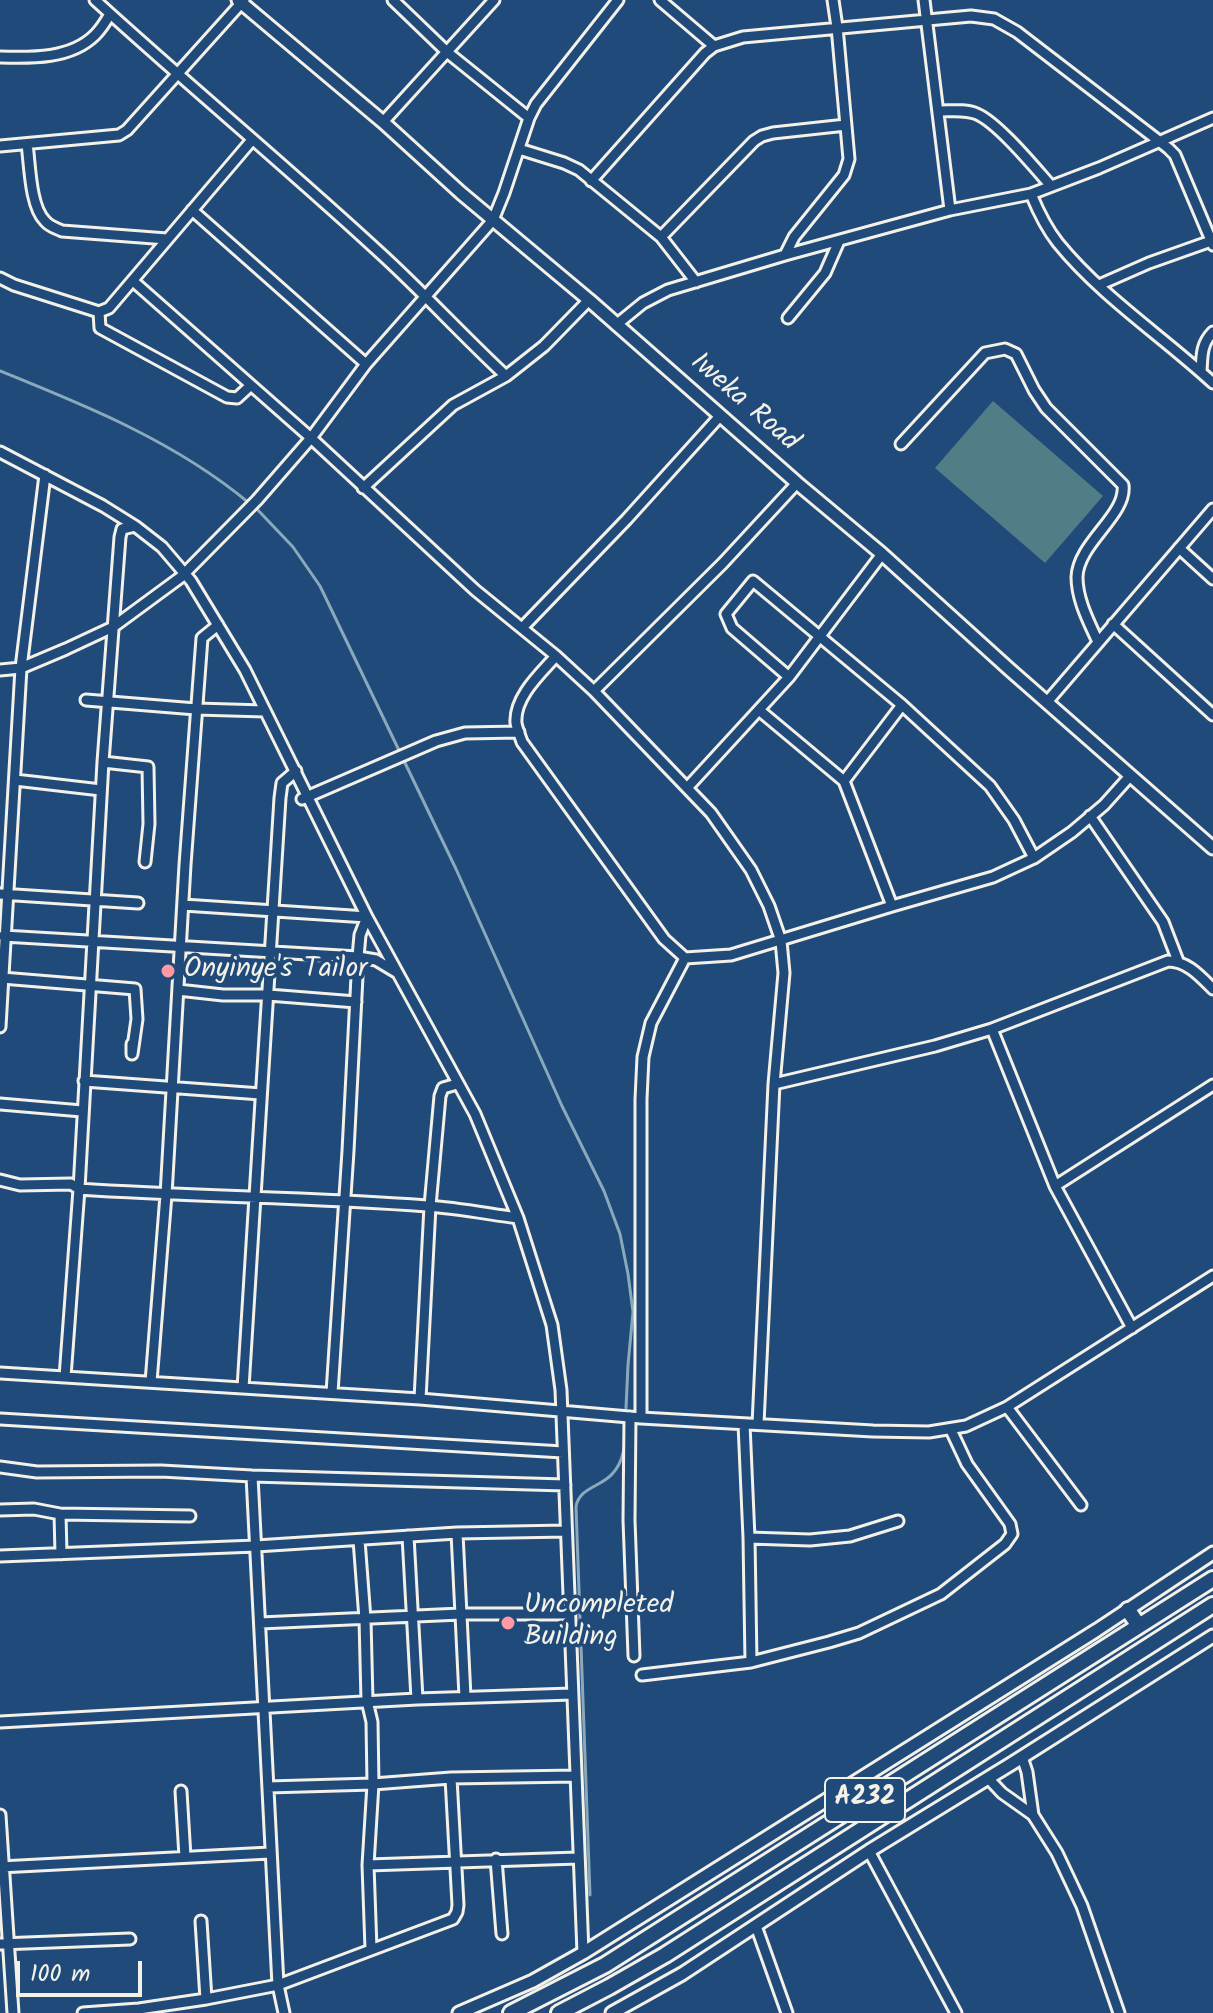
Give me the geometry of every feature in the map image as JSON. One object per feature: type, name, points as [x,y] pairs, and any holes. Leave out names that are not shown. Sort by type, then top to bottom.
[{"type":"highway","name":"A232","points":[[511,2013],[617,1958],[1213,1579]]},
{"type":"highway","name":"A232","points":[[559,2013],[665,1955],[1213,1605]]},
{"type":"highway","points":[[1128,1610],[1139,1626]]},
{"type":"main road","name":"Iweka Road","points":[[241,1],[882,554],[1213,848]]},
{"type":"main road","points":[[459,2013],[533,1981],[583,1953],[1128,1610],[1213,1553]]},
{"type":"main road","points":[[612,2013],[682,1974],[869,1851],[1213,1636]]},
{"type":"street","points":[[95,0],[426,296],[471,345],[506,376]]},
{"type":"street","points":[[393,0],[447,52],[529,118]]},
{"type":"street","points":[[383,122],[494,0]]},
{"type":"street","points":[[0,670],[21,668],[113,627],[185,573],[249,510],[311,438],[366,364],[493,220],[536,104],[618,0]]},
{"type":"street","points":[[660,0],[714,46]]},
{"type":"street","points":[[785,255],[794,237],[848,169],[833,0]]},
{"type":"street","points":[[924,0],[950,210]]},
{"type":"street","points":[[0,146],[119,135],[127,130],[241,1]]},
{"type":"street","points":[[0,57],[70,52],[97,33],[110,14]]},
{"type":"street","points":[[591,181],[714,46],[743,37],[837,27],[971,16],[994,19],[1017,32],[1175,155],[1212,243],[1149,263],[1099,285]]},
{"type":"street","points":[[939,111],[981,115],[1051,186]]},
{"type":"street","points":[[616,325],[643,303],[668,290],[950,210],[1031,194],[1213,118]]},
{"type":"street","points":[[661,237],[762,136],[846,125]]},
{"type":"street","points":[[0,278],[99,312],[109,308],[252,140]]},
{"type":"street","points":[[27,144],[36,208],[50,226],[62,231],[167,239]]},
{"type":"street","points":[[519,149],[579,170],[661,237],[696,282]]},
{"type":"street","points":[[1031,194],[1057,242],[1099,285],[1213,383]]},
{"type":"street","points":[[192,210],[366,364]]},
{"type":"street","points":[[788,318],[825,273],[839,241]]},
{"type":"street","points":[[133,281],[311,438],[475,590],[594,691],[711,813],[751,870],[769,906],[781,941],[784,973],[774,1084],[758,1424]]},
{"type":"street","points":[[363,488],[453,405],[506,376],[544,346],[589,300]]},
{"type":"street","points":[[99,312],[100,328],[227,397],[237,398],[250,386]]},
{"type":"street","points":[[1201,372],[1202,349],[1213,332]]},
{"type":"street","points":[[901,444],[985,353],[1005,349],[1016,354],[1046,408],[1123,485],[1122,502],[1096,535],[1078,571],[1083,609],[1098,642]]},
{"type":"street","points":[[522,628],[720,416]]},
{"type":"street","points":[[0,452],[135,526],[162,547],[185,573],[245,670],[296,771],[305,797],[367,917],[475,1114],[518,1218],[552,1325],[561,1390],[583,1953]]},
{"type":"street","points":[[0,1027],[4,894],[15,780],[21,668],[45,475]]},
{"type":"street","points":[[594,691],[723,563],[797,483]]},
{"type":"street","points":[[1047,702],[1213,509]]},
{"type":"street","points":[[65,1377],[79,1189],[101,790],[120,537],[122,529],[135,526]]},
{"type":"street","points":[[1179,548],[1213,579]]},
{"type":"street","points":[[687,788],[789,677],[882,554]]},
{"type":"street","points":[[789,677],[732,628],[726,614],[753,581],[902,705],[990,786],[1014,820],[1034,858]]},
{"type":"street","points":[[1113,624],[1213,715]]},
{"type":"street","points":[[151,1382],[202,638],[218,625]]},
{"type":"street","points":[[556,656],[528,688],[520,704],[516,720],[522,742],[664,939],[685,958],[731,955],[993,877],[1034,858],[1072,832],[1130,776]]},
{"type":"street","points":[[86,700],[265,711]]},
{"type":"street","points":[[844,781],[902,705]]},
{"type":"street","points":[[759,710],[844,781],[892,906]]},
{"type":"street","points":[[305,797],[436,741],[465,733],[519,732]]},
{"type":"street","points":[[103,762],[148,767],[149,824],[145,862]]},
{"type":"street","points":[[243,1388],[282,783],[296,771]]},
{"type":"street","points":[[15,780],[101,790]]},
{"type":"street","points":[[1090,816],[1163,922],[1178,961]]},
{"type":"street","points":[[4,894],[138,903]]},
{"type":"street","points":[[183,905],[367,917]]},
{"type":"street","points":[[332,1393],[358,957],[360,935],[367,917]]},
{"type":"street","points":[[3,936],[358,957],[376,960],[399,973]]},
{"type":"street","points":[[634,1656],[629,1520],[636,1418],[643,1057],[651,1023],[685,958]]},
{"type":"street","points":[[774,1084],[935,1046],[992,1029],[1168,961],[1178,961],[1192,969],[1213,989]]},
{"type":"street","points":[[2,978],[135,989],[137,1019],[132,1054],[132,1044]]},
{"type":"street","points":[[178,990],[356,1002]]},
{"type":"street","points":[[992,1029],[1055,1186],[1132,1328]]},
{"type":"street","points":[[84,1081],[261,1094]]},
{"type":"street","points":[[420,1399],[430,1206],[440,1096],[443,1088],[457,1084]]},
{"type":"street","points":[[1055,1186],[1213,1085]]},
{"type":"street","points":[[0,1104],[82,1111]]},
{"type":"street","points":[[0,1180],[20,1185],[71,1184],[79,1189],[166,1195],[430,1206],[518,1218]]},
{"type":"street","points":[[0,1373],[420,1399],[636,1418],[929,1432],[951,1430],[984,1420],[1213,1276]]},
{"type":"street","points":[[1007,1407],[1081,1505]]},
{"type":"street","points":[[0,1419],[563,1452]]},
{"type":"street","points":[[744,1424],[751,1662]]},
{"type":"street","points":[[642,1675],[751,1662],[844,1637],[941,1594],[1005,1544],[1012,1534],[1010,1524],[967,1464],[951,1430]]},
{"type":"street","points":[[0,1467],[37,1472],[161,1471],[565,1485]]},
{"type":"street","points":[[252,1476],[270,1853],[278,1985],[284,2013]]},
{"type":"street","points":[[0,1510],[190,1516]]},
{"type":"street","points":[[60,1514],[61,1554]]},
{"type":"street","points":[[749,1538],[810,1540],[850,1536],[898,1521]]},
{"type":"street","points":[[0,1556],[256,1546],[457,1533],[566,1531]]},
{"type":"street","points":[[457,1533],[465,1697]]},
{"type":"street","points":[[408,1536],[417,1699]]},
{"type":"street","points":[[359,1540],[367,1701],[372,1722],[373,1784],[368,1865],[371,1949]]},
{"type":"street","points":[[260,1623],[461,1614],[569,1614]]},
{"type":"street","points":[[0,1722],[367,1701],[572,1694]]},
{"type":"street","points":[[1022,1757],[1033,1815]]},
{"type":"street","points":[[268,1787],[451,1778],[576,1776]]},
{"type":"street","points":[[83,2013],[139,2009],[278,1985],[453,1919],[458,1905],[451,1778]]},
{"type":"street","points":[[988,1778],[1002,1793],[1033,1815],[1057,1853],[1082,1906],[1119,2013]]},
{"type":"street","points":[[181,1791],[185,1857]]},
{"type":"street","points":[[0,1815],[4,1944],[13,2013]]},
{"type":"street","points":[[869,1851],[956,2013]]},
{"type":"street","points":[[2,1867],[270,1853]]},
{"type":"street","points":[[368,1865],[578,1858]]},
{"type":"street","points":[[496,1859],[502,1934]]},
{"type":"street","points":[[201,1921],[206,1999]]},
{"type":"street","points":[[756,1926],[787,2013]]},
{"type":"street","points":[[4,1944],[130,1939]]},
{"type":"green space","points":[[993,401],[1103,496],[1045,563],[935,468]]},
{"type":"waterway","points":[[0,371],[130,427],[192,462],[249,503]]},
{"type":"waterway","points":[[255,507],[293,547],[320,586],[456,869],[562,1106],[604,1191],[620,1234],[633,1312],[626,1408]]},
{"type":"waterway","points":[[590,1895],[576,1507],[586,1491],[608,1478],[617,1468],[626,1429]]},
{"type":"place","name":"Onyinye's Tailor","points":[[168,971]]},
{"type":"place","name":"Uncompleted Building","points":[[508,1623]]}]
